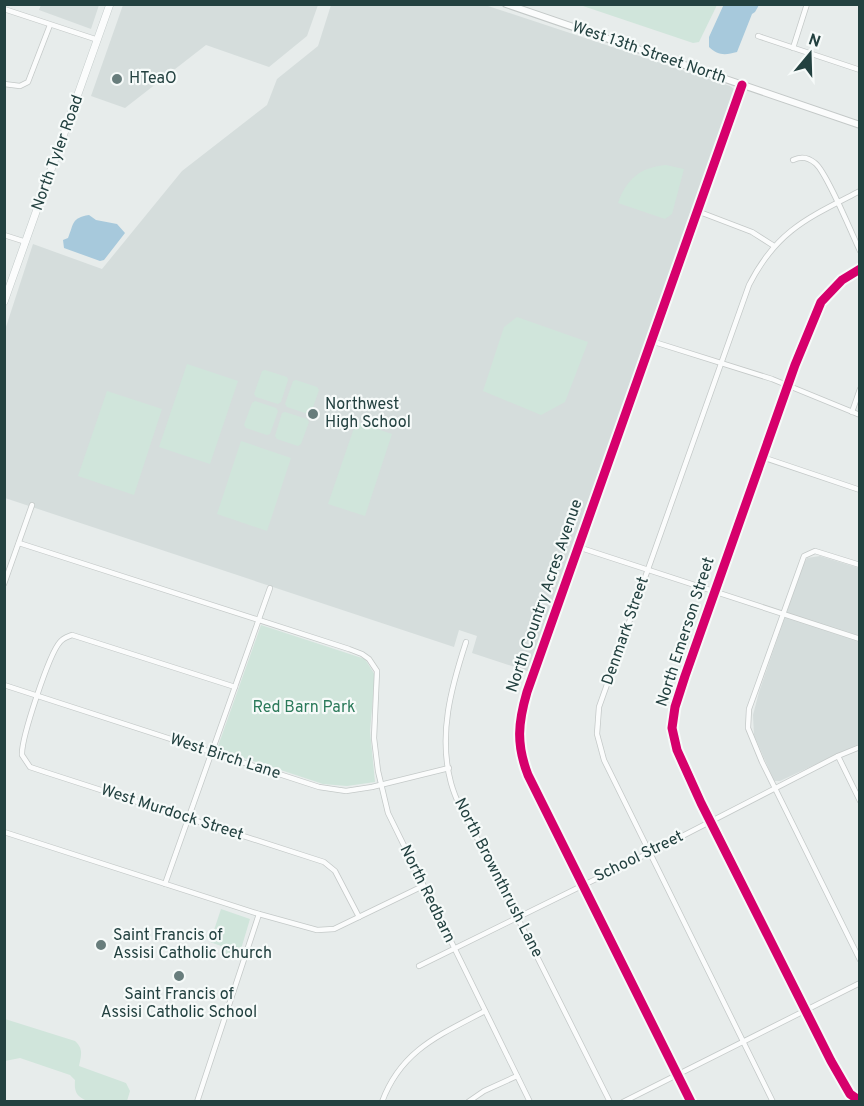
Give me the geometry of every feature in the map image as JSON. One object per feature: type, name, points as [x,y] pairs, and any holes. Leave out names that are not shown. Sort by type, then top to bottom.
[{"type":"main road","name":"North Tyler Road","points":[[4,302],[110,4]]},
{"type":"street","name":"West 13th Street North","points":[[506,4],[860,125]]},
{"type":"street","points":[[793,48],[807,4]]},
{"type":"street","points":[[4,9],[98,40]]},
{"type":"street","points":[[4,84],[20,86],[28,82],[50,25]]},
{"type":"street","points":[[758,36],[860,70]]},
{"type":"street","name":"North Country Acres Avenue","points":[[691,1101],[528,775],[522,759],[519,723],[527,692],[742,85]]},
{"type":"street","points":[[793,160],[799,157],[816,163],[860,251]]},
{"type":"street","name":"Denmark Street","points":[[773,1101],[604,760],[597,734],[598,707],[749,285],[774,246],[798,224],[860,191]]},
{"type":"street","points":[[697,212],[752,232],[774,246]]},
{"type":"street","points":[[4,235],[26,242]]},
{"type":"street","name":"North Emerson Street","points":[[860,269],[842,280],[821,302],[762,457],[675,707],[672,728],[677,750],[711,822],[842,1082],[850,1094],[860,1101]]},
{"type":"street","points":[[651,341],[788,385],[860,415]]},
{"type":"street","points":[[852,412],[860,389]]},
{"type":"street","points":[[762,457],[860,490]]},
{"type":"street","points":[[4,584],[32,506]]},
{"type":"street","points":[[19,543],[259,620]]},
{"type":"street","points":[[578,547],[860,639]]},
{"type":"street","points":[[860,566],[815,551],[804,556],[756,687],[748,717],[751,738],[860,960]]},
{"type":"street","points":[[4,557],[13,560]]},
{"type":"street","points":[[165,884],[270,588]]},
{"type":"street","name":"North Redbarn","points":[[259,620],[362,654],[375,664],[378,672],[374,738],[388,813],[530,1101]]},
{"type":"street","name":"West Murdock Street","points":[[235,687],[72,635],[61,640],[57,645],[38,695],[22,749],[25,761],[30,766],[330,865],[359,917]]},
{"type":"street","name":"North Brownthrush Lane","points":[[466,642],[455,676],[447,717],[446,753],[451,783],[461,810],[610,1101]]},
{"type":"street","name":"West Birch Lane","points":[[4,685],[319,787],[346,791],[381,785],[448,768]]},
{"type":"street","name":"School Street","points":[[419,966],[860,747]]},
{"type":"street","points":[[838,756],[860,801]]},
{"type":"street","points":[[4,832],[259,914],[317,930],[333,928],[423,886]]},
{"type":"street","points":[[197,1101],[259,914]]},
{"type":"street","points":[[623,1101],[860,983]]},
{"type":"street","points":[[382,1101],[388,1084],[422,1045],[442,1032],[485,1011]]},
{"type":"street","points":[[468,1101],[518,1076]]},
{"type":"shaded area","points":[[41,4],[99,5],[91,29],[39,10]]},
{"type":"shaded area","points":[[123,4],[318,5],[307,36],[269,67],[206,45],[125,108],[91,96]]},
{"type":"shaded area","name":"Northwest High School","points":[[331,5],[485,5],[734,89],[734,95],[530,672],[472,653],[477,636],[459,630],[454,647],[5,498],[5,330],[33,244],[102,269],[182,171],[267,105],[277,79],[318,46]]},
{"type":"shaded area","points":[[820,556],[859,568],[859,744],[780,781],[774,781],[754,735],[753,715],[803,565],[807,558]]},
{"type":"green space","points":[[580,5],[717,5],[699,42],[693,43]]},
{"type":"green space","points":[[666,165],[684,169],[672,214],[665,219],[618,203],[625,187],[636,176],[649,168]]},
{"type":"green space","points":[[517,317],[588,342],[565,402],[541,415],[483,391],[504,327]]},
{"type":"green space","points":[[187,364],[238,381],[210,464],[159,447]]},
{"type":"green space","points":[[262,371],[287,377],[281,402],[278,404],[256,397],[254,394]]},
{"type":"green space","points":[[293,381],[317,387],[319,390],[311,413],[287,407],[285,404]]},
{"type":"green space","points":[[107,391],[162,409],[134,495],[78,476]]},
{"type":"green space","points":[[255,401],[276,408],[278,411],[270,434],[246,428],[244,425],[252,403]]},
{"type":"green space","points":[[282,413],[307,419],[309,422],[301,444],[298,446],[277,439],[275,436]]},
{"type":"green space","points":[[356,422],[392,434],[365,516],[328,504]]},
{"type":"green space","points":[[241,441],[291,458],[267,531],[217,514]]},
{"type":"green space","name":"Red Barn Park","points":[[261,625],[365,659],[375,675],[370,731],[375,782],[347,786],[323,784],[217,749]]},
{"type":"green space","points":[[221,909],[250,919],[238,959],[226,954],[224,947],[210,942]]},
{"type":"green space","points":[[5,1019],[75,1041],[81,1050],[79,1066],[126,1083],[130,1091],[127,1101],[90,1102],[77,1094],[75,1080],[70,1075],[20,1058],[5,1061]]},
{"type":"water","points":[[724,4],[759,5],[752,14],[737,52],[726,54],[716,52],[709,47],[709,37]]},
{"type":"water","points":[[89,215],[96,220],[117,224],[125,233],[104,260],[100,261],[64,248],[63,240],[68,238],[74,222]]},
{"type":"cycle path","points":[[691,1102],[528,775],[524,764],[520,734],[527,692],[742,85]]},
{"type":"cycle path","points":[[860,269],[842,280],[821,302],[795,365],[685,676],[675,707],[672,728],[677,750],[701,803],[831,1061],[850,1094],[860,1101]]},
{"type":"place","name":"HTeaO","points":[[117,79]]},
{"type":"place","name":"Northwest High School","points":[[313,414]]},
{"type":"place","name":"Saint Francis of Assisi Catholic Church","points":[[101,945]]},
{"type":"place","name":"Saint Francis of Assisi Catholic School","points":[[179,976]]}]
